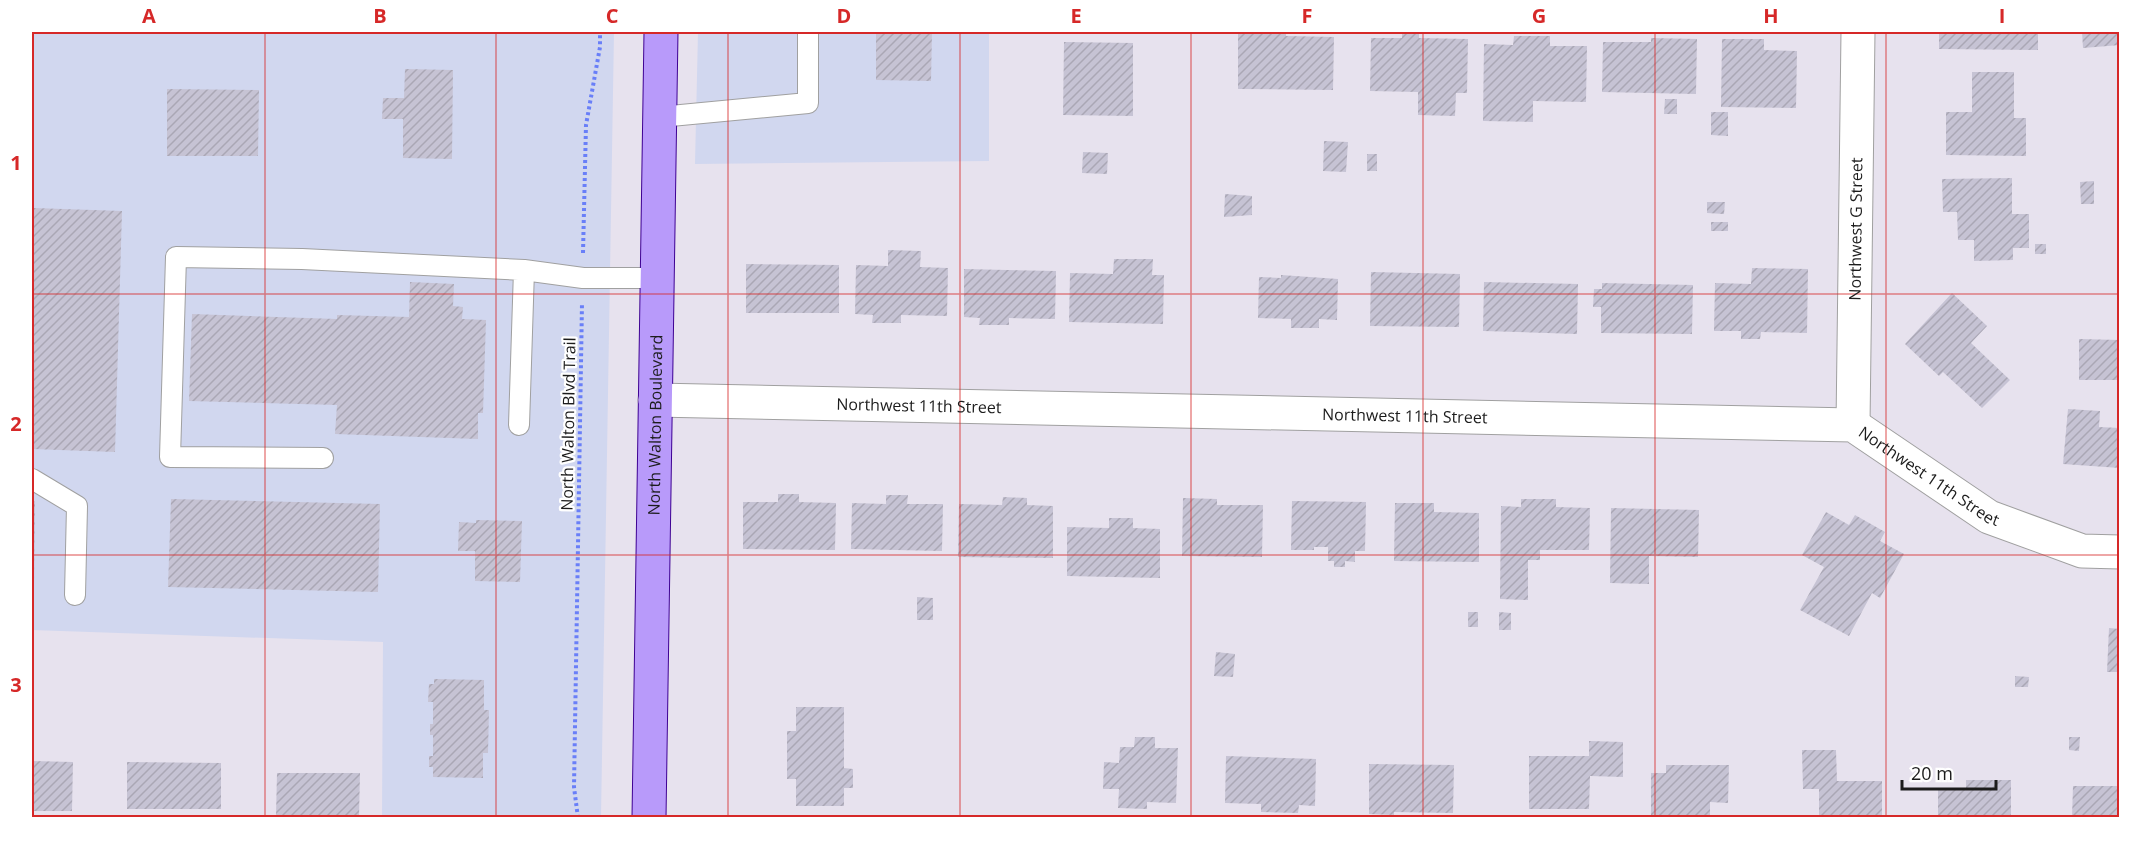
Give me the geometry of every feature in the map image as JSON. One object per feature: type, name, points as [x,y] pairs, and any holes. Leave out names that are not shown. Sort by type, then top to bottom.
[{"type":"main road","name":"North Walton Boulevard","points":[[649,818],[661,32]]},
{"type":"street","name":"Northwest G Street","points":[[1853,425],[1858,32]]},
{"type":"street","name":"Northwest 11th Street","points":[[655,400],[1853,425],[1989,517],[2082,551],[2120,552]]},
{"type":"lane","points":[[660,117],[808,103],[808,32]]},
{"type":"lane","points":[[322,458],[170,457],[176,257],[302,259],[524,270],[582,278],[657,278]]},
{"type":"lane","points":[[519,425],[524,270]]},
{"type":"lane","points":[[32,479],[76,506],[75,595]]},
{"type":"path","name":"North Walton Blvd Trail","points":[[578,818],[574,787],[586,125],[600,47],[600,32]]},
{"type":"shaded area","points":[[32,32],[614,32],[601,817],[382,817],[383,642],[32,630]]},
{"type":"shaded area","points":[[698,32],[989,32],[989,161],[695,164]]},
{"type":"building","points":[[876,32],[932,32],[931,81],[876,80]]},
{"type":"building","points":[[1238,32],[1286,32],[1286,36],[1334,37],[1333,90],[1238,89]]},
{"type":"building","points":[[1939,32],[2038,32],[2038,50],[1939,49]]},
{"type":"building","points":[[2082,32],[2120,32],[2120,45],[2083,48]]},
{"type":"building","points":[[1402,33],[1419,33],[1419,38],[1468,39],[1467,93],[1456,93],[1455,116],[1418,115],[1418,92],[1370,91],[1371,38],[1402,38]]},
{"type":"building","points":[[1514,36],[1550,36],[1550,46],[1587,46],[1586,102],[1533,101],[1533,122],[1483,121],[1484,44],[1513,45]]},
{"type":"building","points":[[1651,38],[1697,39],[1696,94],[1602,92],[1603,42],[1651,42]]},
{"type":"building","points":[[1722,39],[1764,39],[1764,50],[1797,51],[1796,108],[1721,107]]},
{"type":"building","points":[[1064,42],[1133,43],[1133,116],[1063,115]]},
{"type":"building","points":[[405,69],[453,70],[452,159],[403,158],[403,119],[382,119],[383,98],[404,98]]},
{"type":"building","points":[[1972,72],[2014,72],[2014,118],[2026,118],[2026,156],[1946,155],[1946,112],[1972,112]]},
{"type":"building","points":[[167,89],[259,90],[258,156],[167,156]]},
{"type":"building","points":[[1665,99],[1677,99],[1677,114],[1664,114]]},
{"type":"building","points":[[1711,112],[1728,112],[1728,136],[1711,135]]},
{"type":"building","points":[[1324,141],[1348,142],[1346,172],[1323,171]]},
{"type":"building","points":[[1083,152],[1108,153],[1107,174],[1082,173]]},
{"type":"building","points":[[1367,154],[1377,154],[1377,171],[1367,171]]},
{"type":"building","points":[[2012,178],[2012,214],[2029,214],[2029,248],[2013,248],[2013,260],[1974,261],[1974,240],[1958,240],[1957,212],[1943,212],[1942,179]]},
{"type":"building","points":[[2094,181],[2094,204],[2081,204],[2080,182]]},
{"type":"building","points":[[1225,194],[1252,196],[1252,215],[1224,217]]},
{"type":"building","points":[[1707,202],[1725,202],[1724,214],[1707,213]]},
{"type":"building","points":[[34,208],[122,211],[115,452],[32,449]]},
{"type":"building","points":[[1711,222],[1728,222],[1728,231],[1711,231]]},
{"type":"building","points":[[2035,244],[2046,244],[2046,254],[2035,254]]},
{"type":"building","points":[[888,250],[921,251],[920,267],[948,268],[947,316],[901,315],[901,323],[872,323],[873,315],[855,314],[856,265],[888,266]]},
{"type":"building","points":[[1114,259],[1153,259],[1152,275],[1164,275],[1163,324],[1069,322],[1070,273],[1113,274]]},
{"type":"building","points":[[746,264],[839,265],[839,313],[746,313]]},
{"type":"building","points":[[1752,268],[1808,269],[1807,333],[1761,332],[1760,339],[1741,339],[1741,331],[1714,331],[1715,283],[1751,284]]},
{"type":"building","points":[[964,269],[1056,271],[1055,319],[1009,318],[1009,325],[979,325],[980,318],[964,317]]},
{"type":"building","points":[[1371,272],[1460,274],[1459,327],[1370,326]]},
{"type":"building","points":[[1281,275],[1338,279],[1337,320],[1319,319],[1319,328],[1291,328],[1291,319],[1258,318],[1259,277],[1281,278]]},
{"type":"building","points":[[410,282],[454,284],[453,306],[463,307],[462,319],[486,320],[483,413],[478,413],[478,439],[335,434],[337,405],[189,401],[192,314],[337,319],[337,315],[409,317]]},
{"type":"building","points":[[1484,282],[1578,284],[1577,334],[1483,331]]},
{"type":"building","points":[[1602,283],[1693,285],[1692,334],[1601,333],[1601,307],[1593,307],[1594,289],[1602,289]]},
{"type":"building","points":[[1952,293],[1987,326],[1971,343],[2010,380],[1982,408],[1943,372],[1939,376],[1905,344]]},
{"type":"building","points":[[2079,339],[2120,340],[2120,380],[2079,380]]},
{"type":"building","points":[[2068,409],[2100,411],[2099,427],[2120,428],[2120,468],[2063,464]]},
{"type":"building","points":[[778,494],[799,494],[799,502],[836,503],[835,550],[743,549],[743,502],[778,502]]},
{"type":"building","points":[[886,495],[908,495],[907,504],[943,504],[942,551],[851,549],[852,503],[886,504]]},
{"type":"building","points":[[1003,497],[1027,498],[1027,505],[1053,506],[1053,558],[958,557],[959,504],[1002,505]]},
{"type":"building","points":[[1183,498],[1217,499],[1217,505],[1263,505],[1262,557],[1182,556]]},
{"type":"building","points":[[171,499],[380,504],[378,592],[168,587]]},
{"type":"building","points":[[1521,499],[1556,499],[1556,507],[1590,508],[1589,550],[1540,550],[1540,560],[1528,560],[1528,600],[1500,599],[1501,506],[1521,507]]},
{"type":"building","points":[[32,501],[35,501],[34,587],[32,587]]},
{"type":"building","points":[[1292,501],[1366,502],[1365,551],[1355,551],[1355,562],[1345,561],[1345,567],[1334,567],[1334,561],[1328,561],[1328,547],[1314,547],[1314,550],[1291,550]]},
{"type":"building","points":[[1395,503],[1434,503],[1434,512],[1479,513],[1479,562],[1394,561]]},
{"type":"building","points":[[1611,508],[1699,510],[1698,557],[1649,556],[1649,584],[1610,583]]},
{"type":"building","points":[[1826,512],[1849,525],[1855,515],[1885,532],[1880,541],[1904,554],[1880,598],[1872,593],[1849,636],[1800,610],[1824,567],[1802,555]]},
{"type":"building","points":[[1109,518],[1133,518],[1133,528],[1160,529],[1160,578],[1067,576],[1067,527],[1109,528]]},
{"type":"building","points":[[476,520],[522,521],[520,582],[475,581],[475,551],[458,551],[459,522],[476,523]]},
{"type":"building","points":[[917,597],[933,598],[933,620],[917,620]]},
{"type":"building","points":[[1468,612],[1478,612],[1478,627],[1468,627]]},
{"type":"building","points":[[1499,612],[1511,613],[1511,630],[1499,630]]},
{"type":"building","points":[[2109,628],[2120,629],[2120,672],[2107,672]]},
{"type":"building","points":[[1216,652],[1235,654],[1233,677],[1214,676]]},
{"type":"building","points":[[2015,676],[2029,677],[2028,687],[2015,687]]},
{"type":"building","points":[[434,679],[484,680],[484,710],[489,710],[488,753],[483,753],[483,778],[433,777],[433,767],[429,767],[429,756],[433,756],[433,735],[430,735],[430,724],[433,724],[433,702],[428,702],[429,684],[434,684]]},
{"type":"building","points":[[796,707],[844,707],[844,768],[853,769],[853,788],[844,788],[844,806],[796,806],[796,779],[787,779],[787,731],[796,731]]},
{"type":"building","points":[[1135,737],[1155,737],[1155,748],[1178,748],[1176,803],[1147,802],[1147,809],[1118,808],[1119,789],[1103,789],[1104,762],[1119,763],[1120,747],[1134,747]]},
{"type":"building","points":[[2069,737],[2080,737],[2079,751],[2069,750]]},
{"type":"building","points":[[1589,741],[1623,742],[1623,777],[1590,776],[1589,809],[1529,809],[1529,756],[1589,756]]},
{"type":"building","points":[[1802,750],[1836,750],[1837,781],[1882,781],[1882,818],[1819,818],[1819,789],[1803,789]]},
{"type":"building","points":[[1226,756],[1316,759],[1315,806],[1299,805],[1298,813],[1261,812],[1261,804],[1225,803]]},
{"type":"building","points":[[32,761],[73,762],[72,811],[32,811]]},
{"type":"building","points":[[127,762],[221,763],[221,809],[127,809]]},
{"type":"building","points":[[1369,764],[1454,765],[1453,813],[1369,814]]},
{"type":"building","points":[[1666,765],[1729,765],[1728,803],[1710,802],[1710,817],[1651,816],[1651,773],[1666,773]]},
{"type":"building","points":[[277,773],[360,773],[359,817],[276,816]]},
{"type":"building","points":[[1966,780],[2011,780],[2011,818],[1938,818],[1938,789],[1966,790]]},
{"type":"building","points":[[2073,786],[2120,786],[2120,818],[2072,818]]}]
